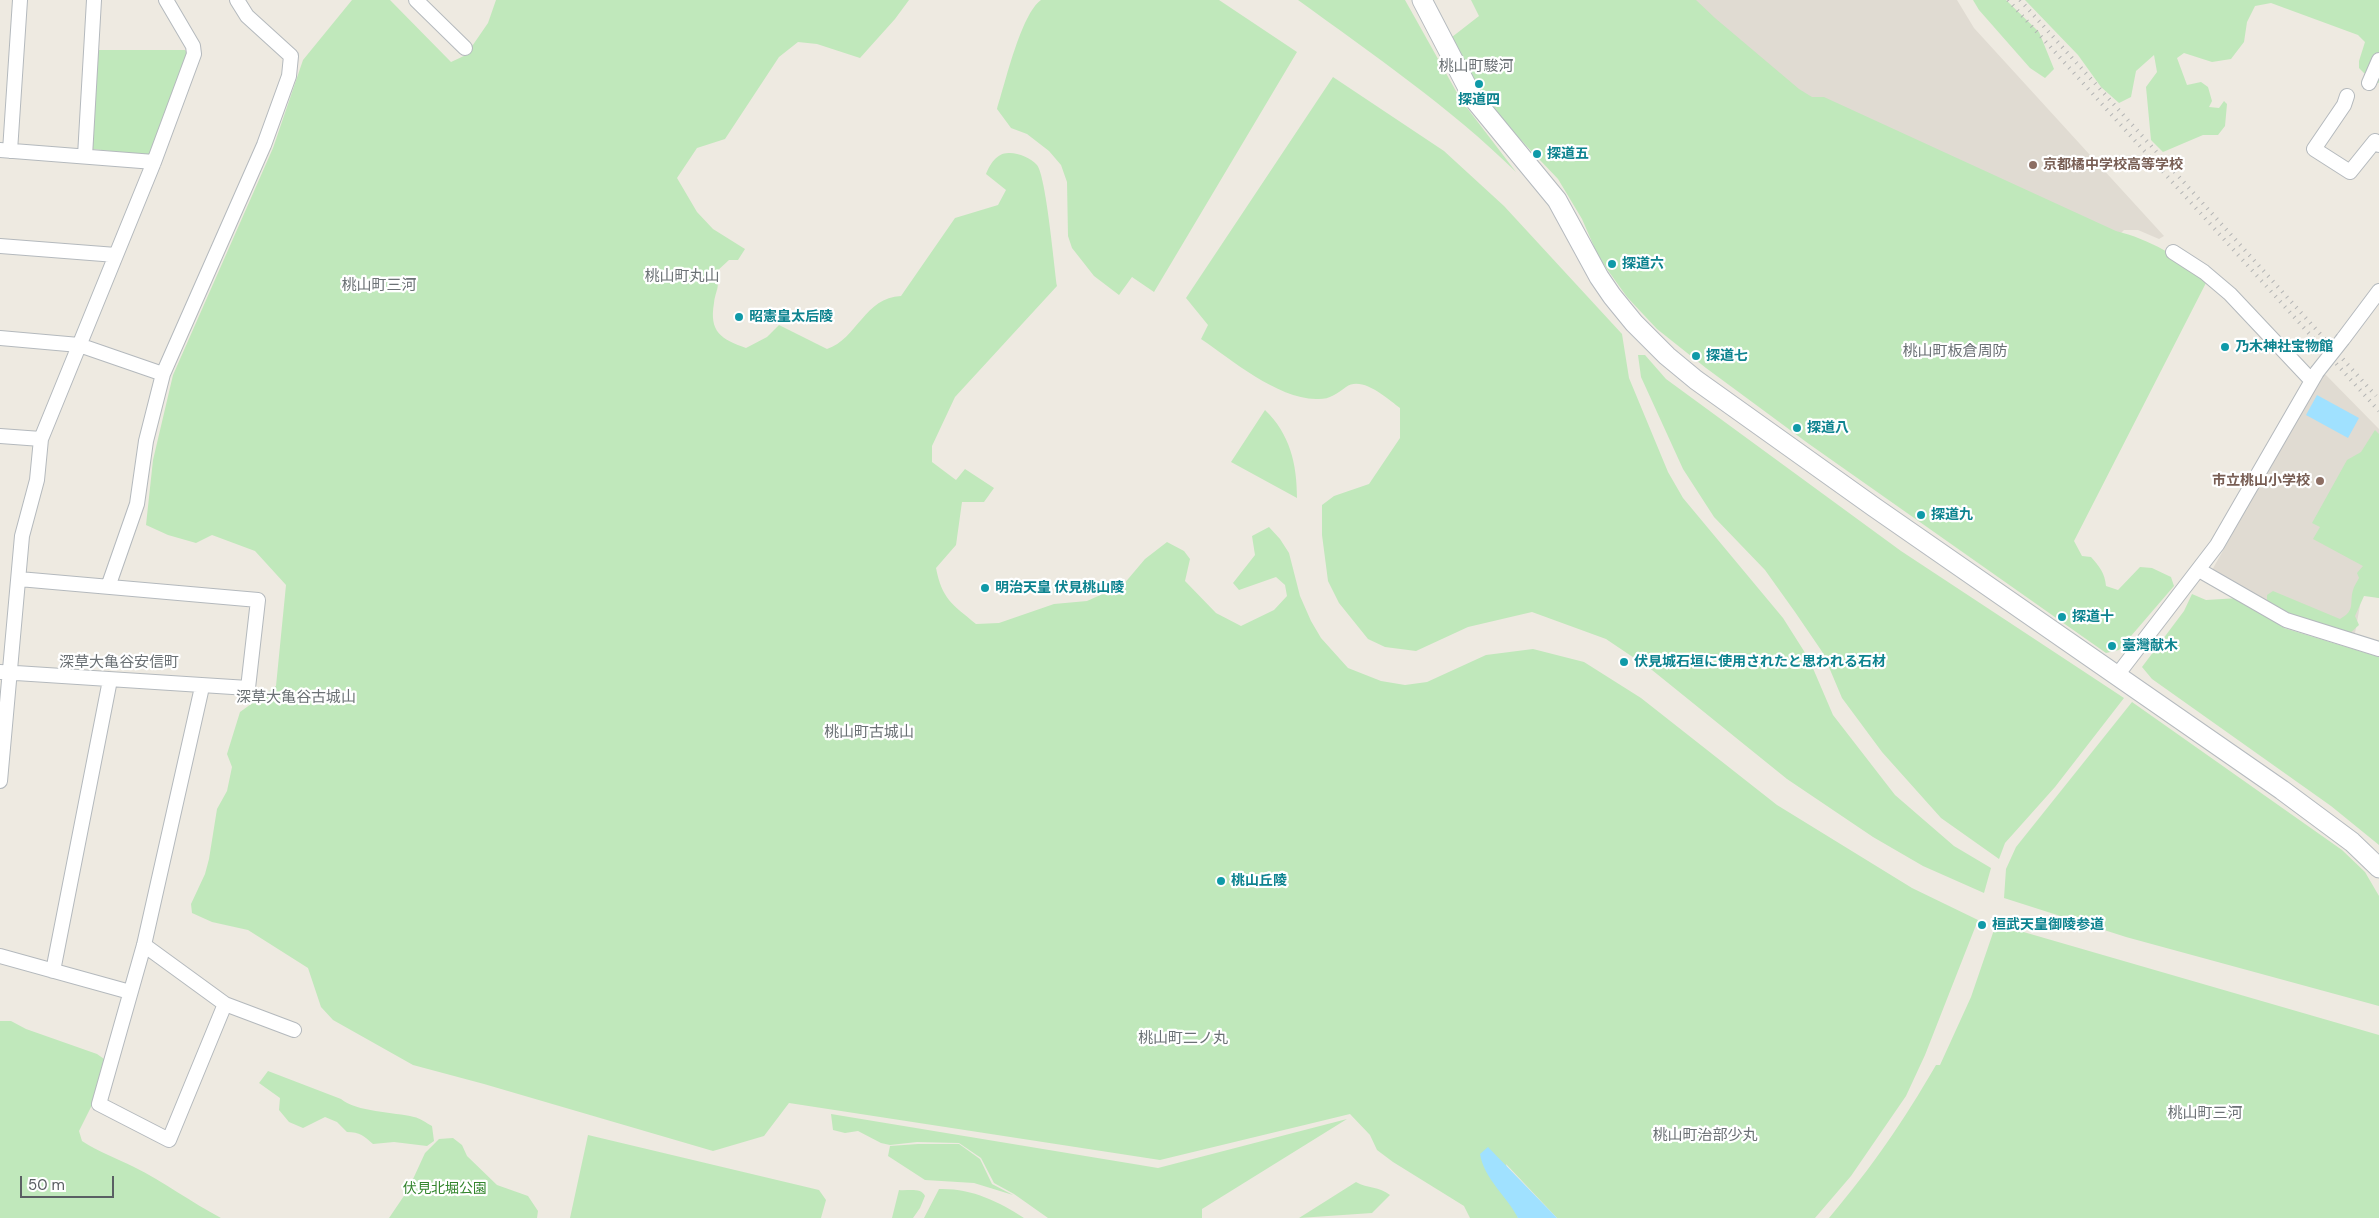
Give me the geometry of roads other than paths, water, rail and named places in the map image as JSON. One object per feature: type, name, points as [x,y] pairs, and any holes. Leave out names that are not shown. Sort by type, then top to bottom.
[{"type":"street","points":[[20,0],[5,150],[154,162]]},
{"type":"street","points":[[85,156],[94,0]]},
{"type":"street","points":[[0,781],[5,672],[22,536],[37,480],[41,439],[154,162],[194,54],[193,46],[166,0]]},
{"type":"street","points":[[108,587],[137,504],[146,441],[163,374],[264,145],[289,76],[291,56],[247,16],[237,0]]},
{"type":"street","points":[[416,0],[465,48]]},
{"type":"street","points":[[1422,0],[1446,51],[1473,98],[1548,188],[1606,287],[1626,314],[1656,345],[1696,380],[2282,790],[2352,842],[2379,868]]},
{"type":"street","points":[[2369,84],[2379,60]]},
{"type":"street","points":[[2347,96],[2344,105],[2314,148],[2350,172],[2375,141],[2379,144]]},
{"type":"street","points":[[0,246],[116,255]]},
{"type":"street","points":[[2173,252],[2204,272],[2230,294],[2314,376]]},
{"type":"street","points":[[2118,674],[2217,545],[2314,376],[2379,291]]},
{"type":"street","points":[[0,338],[79,345],[163,374]]},
{"type":"street","points":[[0,436],[41,439]]},
{"type":"street","points":[[2199,570],[2286,620],[2379,650]]},
{"type":"street","points":[[5,672],[202,687],[248,688],[258,600],[18,579]]},
{"type":"street","points":[[53,970],[110,680]]},
{"type":"street","points":[[202,687],[144,945],[99,1104],[169,1140],[225,1004]]},
{"type":"street","points":[[144,945],[225,1004],[294,1030]]},
{"type":"street","points":[[0,956],[130,992]]},
{"type":"water","points":[[2317,395],[2359,418],[2348,438],[2306,415]]},
{"type":"water","points":[[1488,1147],[1557,1218],[1518,1218],[1482,1163],[1480,1154]]},
{"type":"railway","points":[[2008,0],[2379,411]]},
{"type":"railway","points":[[2020,0],[2376,396]]},
{"type":"place","name":"探道四","points":[[1479,84]]},
{"type":"place","name":"探道五","points":[[1537,154]]},
{"type":"place","name":"京都橘中学校高等学校","points":[[2033,165]]},
{"type":"place","name":"探道六","points":[[1612,264]]},
{"type":"place","name":"昭憲皇太后陵","points":[[739,317]]},
{"type":"place","name":"乃木神社宝物館","points":[[2225,347]]},
{"type":"place","name":"探道七","points":[[1696,356]]},
{"type":"place","name":"探道八","points":[[1797,428]]},
{"type":"place","name":"市立桃山小学校","points":[[2320,481]]},
{"type":"place","name":"探道九","points":[[1921,515]]},
{"type":"place","name":"明治天皇 伏見桃山陵","points":[[985,588]]},
{"type":"place","name":"探道十","points":[[2062,617]]},
{"type":"place","name":"臺灣献木","points":[[2112,646]]},
{"type":"place","name":"伏見城石垣に使用されたと思われる石材","points":[[1624,662]]},
{"type":"place","name":"桃山丘陵","points":[[1221,881]]},
{"type":"place","name":"桓武天皇御陵参道","points":[[1982,925]]},
{"type":"district","name":"桃山町駿河","points":[[1476,67]]},
{"type":"district","name":"桃山町丸山","points":[[682,277]]},
{"type":"district","name":"桃山町三河","points":[[379,286]]},
{"type":"district","name":"桃山町板倉周防","points":[[1955,352]]},
{"type":"district","name":"深草大亀谷安信町","points":[[119,663]]},
{"type":"district","name":"深草大亀谷古城山","points":[[296,698]]},
{"type":"district","name":"桃山町古城山","points":[[869,733]]},
{"type":"district","name":"桃山町二ノ丸","points":[[1183,1039]]},
{"type":"district","name":"桃山町三河","points":[[2205,1114]]},
{"type":"district","name":"桃山町治部少丸","points":[[1705,1136]]},
{"type":"park label","name":"伏見北堀公園","points":[[445,1189]]}]
